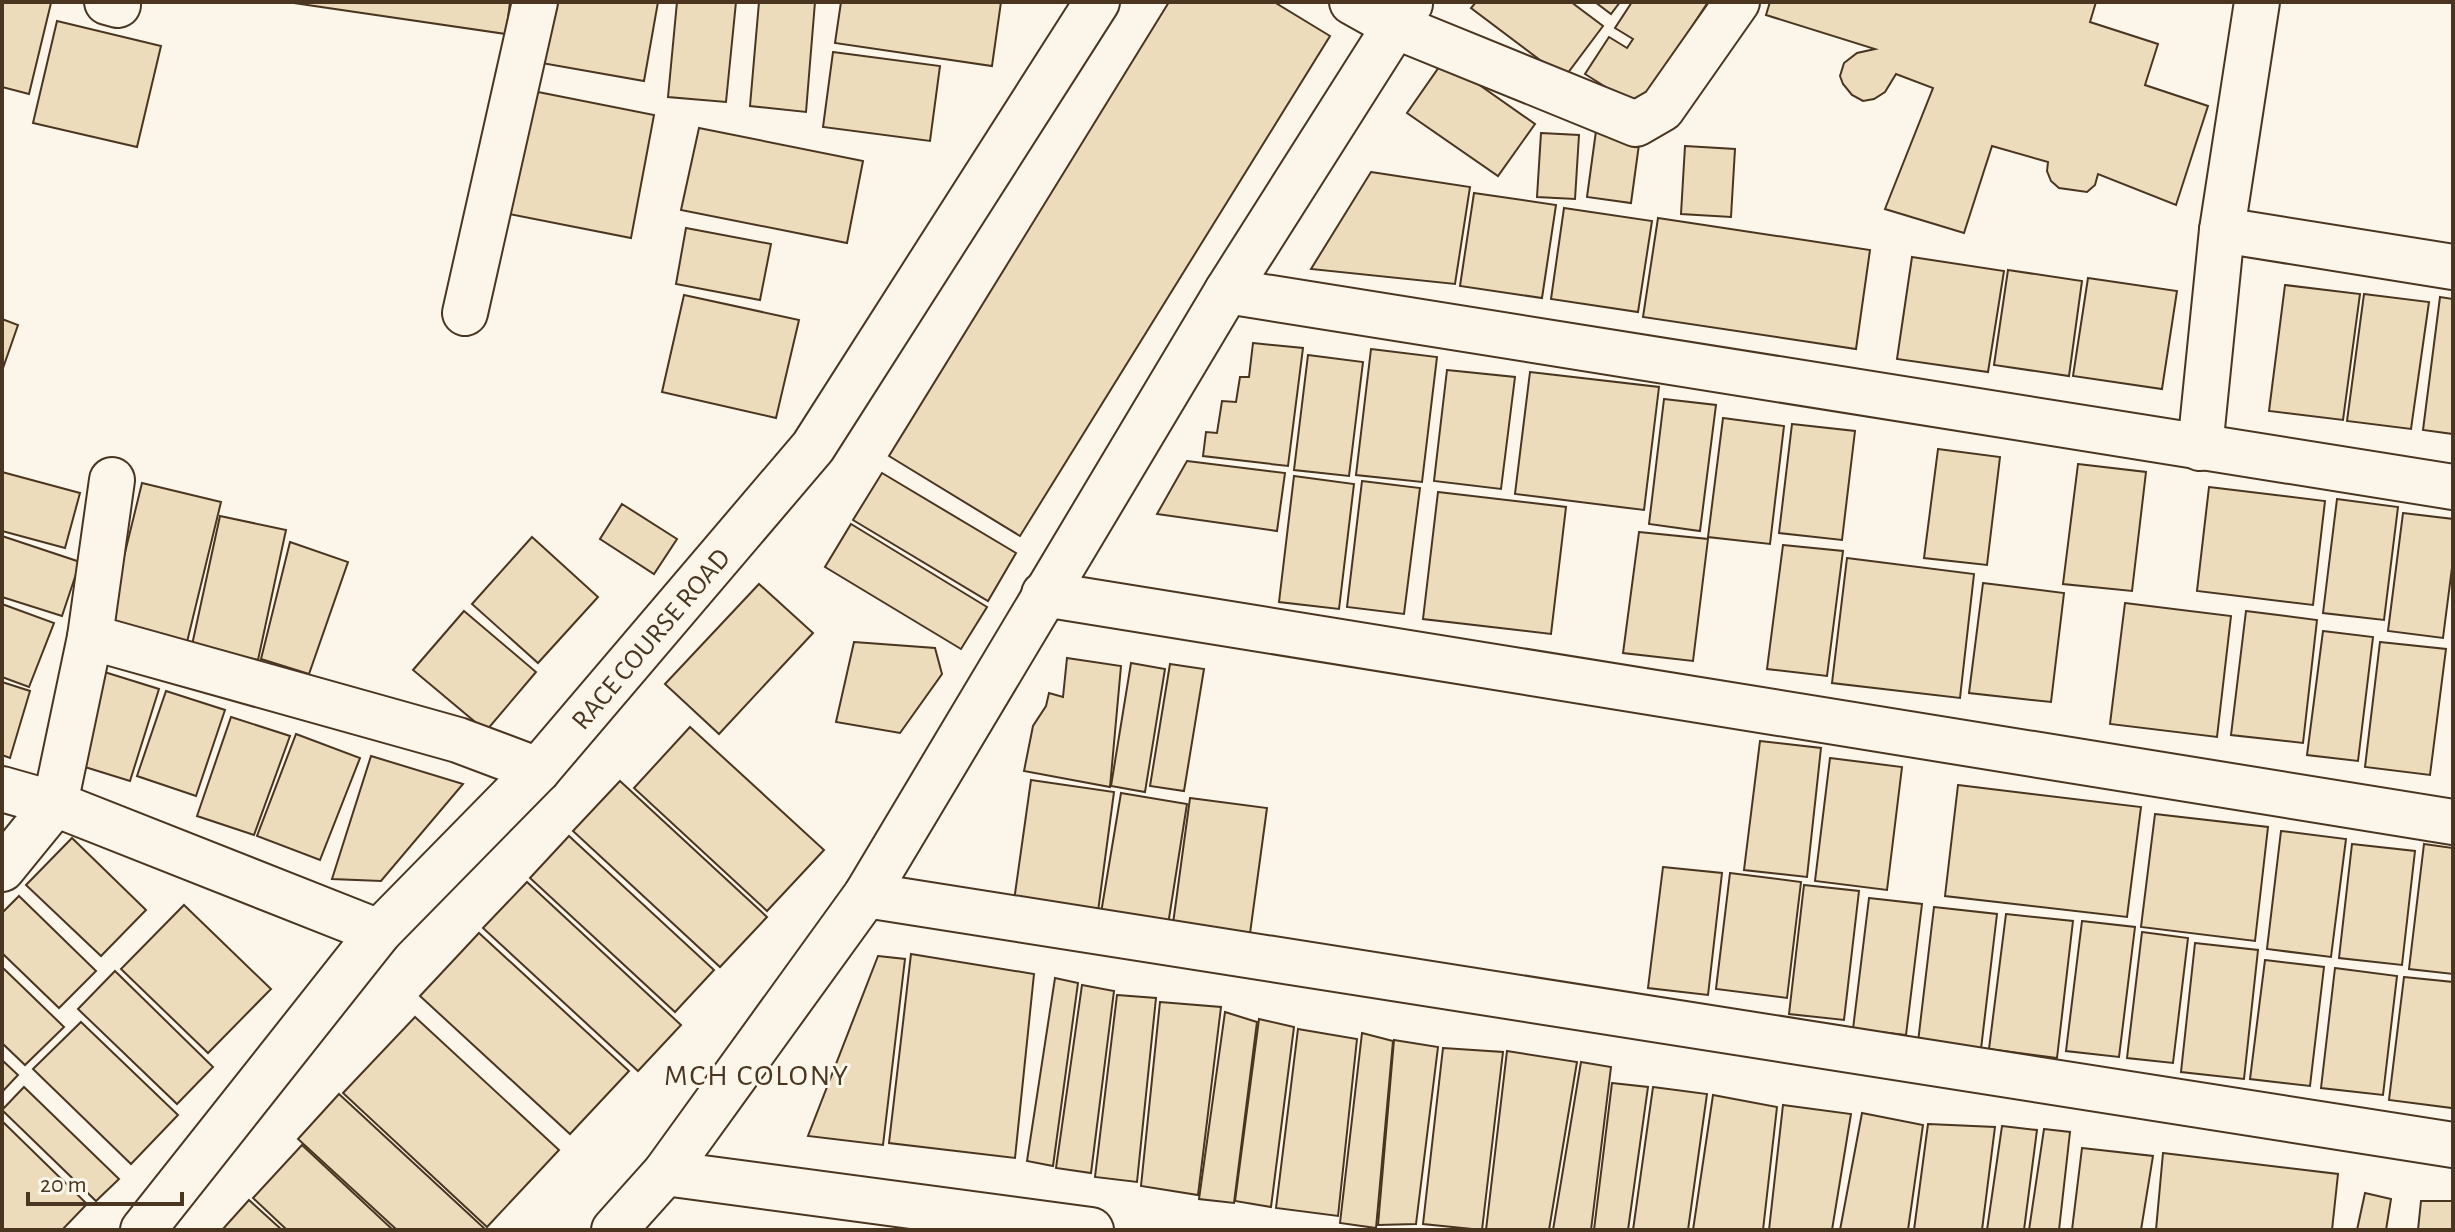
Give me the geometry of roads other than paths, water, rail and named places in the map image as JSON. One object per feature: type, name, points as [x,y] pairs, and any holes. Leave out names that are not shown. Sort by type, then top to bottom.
[{"type":"street","points":[[107,2],[118,5],[118,2]]},
{"type":"street","points":[[465,313],[535,2]]},
{"type":"street","name":"RACE COURSE ROAD","points":[[143,1230],[379,932],[538,770],[813,447],[1097,2]]},
{"type":"street","points":[[1352,2],[1403,14],[1636,124],[1662,109],[1737,2]]},
{"type":"street","points":[[2200,448],[2222,230],[2257,2]]},
{"type":"street","points":[[614,1230],[665,1173],[866,895],[1227,291],[1403,14]]},
{"type":"street","points":[[2222,230],[2453,267]]},
{"type":"street","points":[[1227,291],[2453,487]]},
{"type":"street","points":[[2,869],[55,804],[90,637],[112,480]]},
{"type":"street","points":[[1044,594],[2453,822]]},
{"type":"street","points":[[90,637],[458,740],[538,770]]},
{"type":"street","points":[[2,789],[55,804],[379,932]]},
{"type":"street","points":[[866,895],[2453,1145]]},
{"type":"street","points":[[665,1173],[1091,1230]]},
{"type":"district","name":"MCH COLONY","points":[[757,1075]]}]
